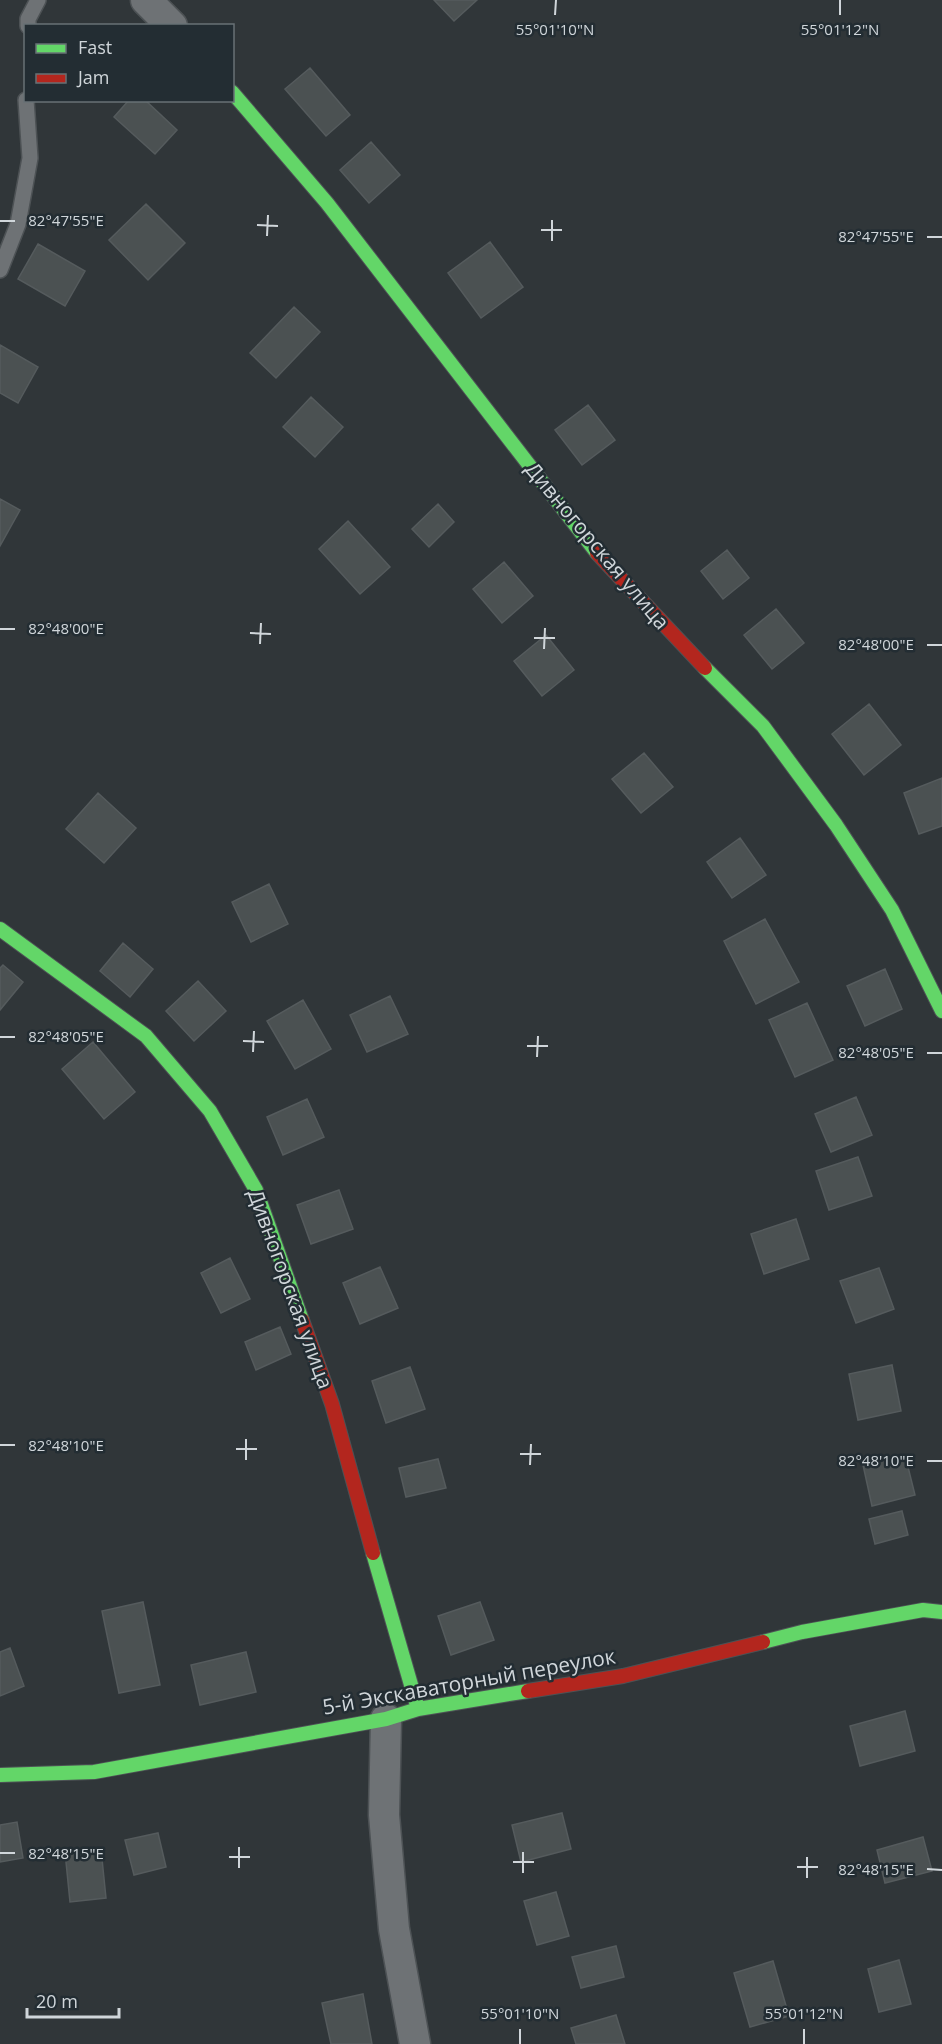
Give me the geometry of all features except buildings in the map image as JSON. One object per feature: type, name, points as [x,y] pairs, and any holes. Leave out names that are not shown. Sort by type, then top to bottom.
[{"type":"street","points":[[146,0],[170,24]]},
{"type":"street","name":"Дивногорская улица","points":[[234,94],[327,203],[598,554],[672,635],[763,726],[836,825],[892,910],[942,1011]]},
{"type":"street","name":"Дивногорская улица","points":[[0,929],[146,1036],[210,1111],[256,1190],[332,1404],[418,1709]]},
{"type":"street","name":"5-й Экскаваторный переулок","points":[[0,1775],[94,1772],[386,1719],[418,1709],[623,1676],[802,1632],[923,1610],[942,1612]]},
{"type":"street","points":[[386,1719],[384,1815],[394,1929],[415,2044]]},
{"type":"lane","points":[[28,24],[28,19],[38,0]]},
{"type":"lane","points":[[0,270],[18,224],[30,158],[26,102]]},
{"type":"traffic: fast","points":[[234,94],[327,203],[597,553]]},
{"type":"traffic: fast","points":[[705,668],[763,726],[836,825],[892,910],[942,1011]]},
{"type":"traffic: fast","points":[[0,929],[146,1036],[210,1111],[256,1190],[302,1320]]},
{"type":"traffic: fast","points":[[373,1553],[418,1709]]},
{"type":"traffic: fast","points":[[763,1642],[802,1632],[923,1610],[942,1612]]},
{"type":"traffic: fast","points":[[0,1775],[94,1772],[386,1719],[418,1709],[528,1691]]},
{"type":"traffic: jam","points":[[597,553],[705,668]]},
{"type":"traffic: jam","points":[[302,1320],[332,1404],[373,1553]]},
{"type":"traffic: jam","points":[[528,1691],[623,1676],[763,1642]]}]
